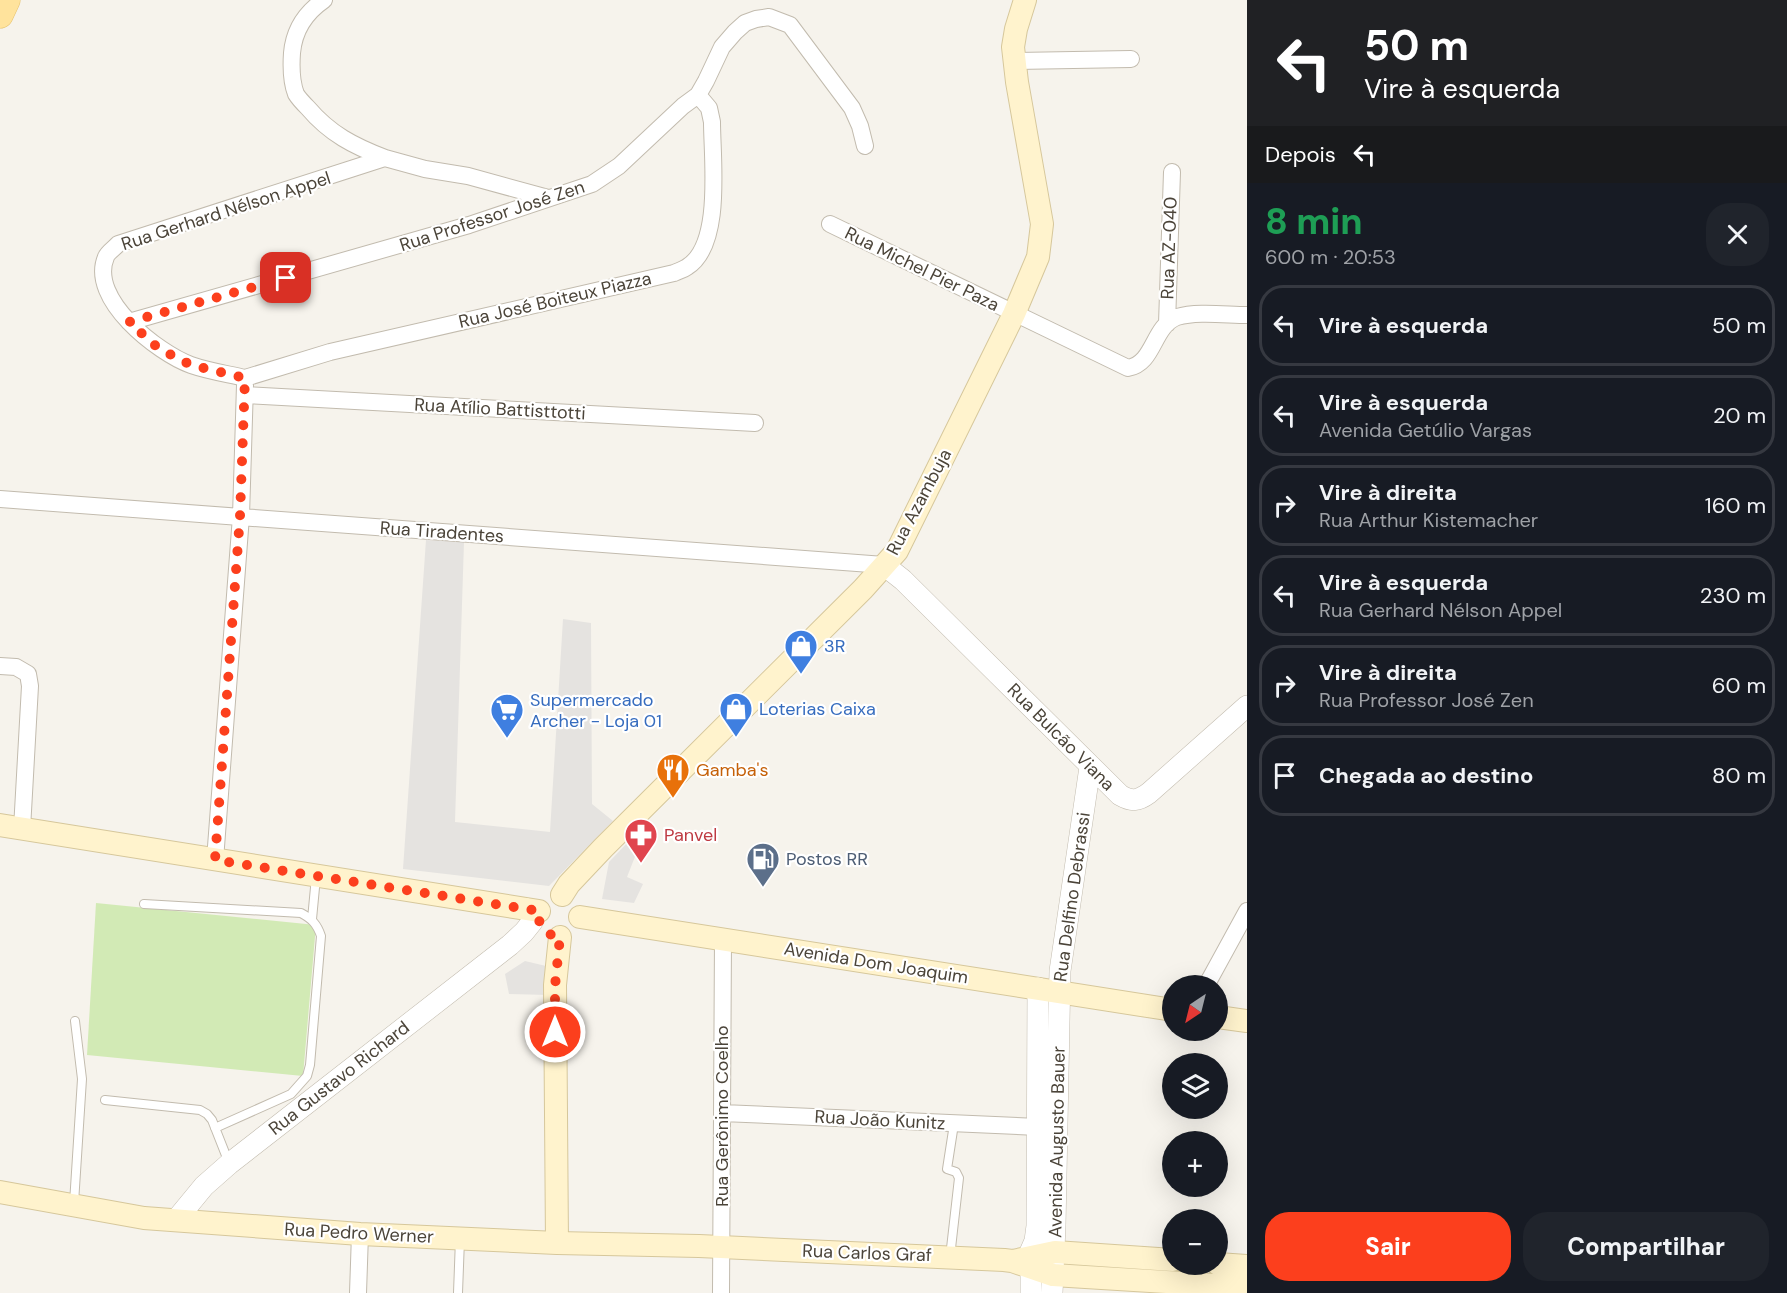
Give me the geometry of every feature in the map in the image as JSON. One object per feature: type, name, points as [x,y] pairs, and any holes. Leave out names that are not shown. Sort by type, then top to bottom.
[{"type":"main road","points":[[0,15],[7,0]]},
{"type":"main road","name":"Rua Azambuja","points":[[562,895],[569,884],[603,848],[862,589],[897,551],[1014,314],[1038,257],[1042,224],[1012,46],[1025,0]]},
{"type":"main road","points":[[11,827],[316,876],[542,922],[568,935],[574,931],[580,917],[579,909],[569,898],[562,895],[545,901],[542,922],[555,986],[557,1243]]},
{"type":"main road","name":"Avenida Dom Joaquim","points":[[580,917],[1162,1008]]},
{"type":"main road","points":[[1228,1018],[1247,1021]]},
{"type":"main road","name":"Rua Pedro Werner","points":[[0,1192],[144,1218],[360,1234],[557,1243],[721,1247]]},
{"type":"main road","name":"Rua Carlos Graf","points":[[721,1247],[1024,1262],[1055,1252],[1125,1268],[1236,1274]]},
{"type":"main road","name":"Rua Carlos Graf","points":[[1024,1262],[1053,1284],[1162,1262]]},
{"type":"street","points":[[324,0],[299,23],[293,44],[291,70],[297,95],[334,133],[353,146],[385,158],[425,169],[468,176],[548,198]]},
{"type":"street","name":"Rua Professor José Zen","points":[[129,322],[449,231],[592,184],[627,158],[698,95],[722,47],[745,23],[756,19],[769,17],[790,25],[852,108],[865,146]]},
{"type":"street","points":[[1014,61],[1131,59]]},
{"type":"street","name":"Rua José Boiteux Piazza","points":[[245,386],[330,352],[674,273],[688,267],[698,256],[707,240],[713,212],[712,122],[709,108],[698,95]]},
{"type":"street","name":"Rua Gerhard Nélson Appel","points":[[245,386],[191,365],[158,348],[129,322],[119,312],[108,292],[104,270],[106,256],[118,244],[385,158]]},
{"type":"street","name":"Rua AZ-040","points":[[1167,324],[1172,172]]},
{"type":"street","name":"Rua Michel Pier Paza","points":[[830,224],[1128,368],[1141,363],[1160,331],[1167,324]]},
{"type":"street","points":[[1167,324],[1177,318],[1192,315],[1247,315]]},
{"type":"street","points":[[215,860],[240,516],[245,386]]},
{"type":"street","name":"Rua Atílio Battisttotti","points":[[245,386],[754,423]]},
{"type":"street","name":"Rua Tiradentes","points":[[0,499],[884,565]]},
{"type":"street","name":"Rua Bulcão Viana","points":[[884,565],[903,580],[1090,767],[1120,795],[1130,801],[1140,799],[1157,786],[1247,706]]},
{"type":"street","points":[[0,666],[15,667],[28,674],[30,686],[11,827]]},
{"type":"street","name":"Rua Delfino Debrassi","points":[[1048,990],[1060,971],[1090,767]]},
{"type":"street","points":[[1212,975],[1247,911]]},
{"type":"street","name":"Rua Gustavo Richard","points":[[176,1220],[204,1186],[229,1164],[510,945],[532,922],[531,914],[542,922]]},
{"type":"street","name":"Rua Gerônimo Coelho","points":[[721,1293],[723,939]]},
{"type":"street","name":"Avenida Augusto Bauer","points":[[1048,990],[1047,1128],[1055,1252],[1053,1284]]},
{"type":"street","name":"Rua João Kunitz","points":[[722,1113],[1047,1128]]},
{"type":"street","name":"Avenida Augusto Bauer","points":[[1030,1293],[1024,1262],[1035,1241],[1047,1128]]},
{"type":"street","points":[[358,1293],[360,1234]]},
{"type":"lane","points":[[312,919],[316,876]]},
{"type":"lane","points":[[144,904],[301,913],[312,919],[321,936],[310,1065],[307,1076],[291,1094],[215,1128]]},
{"type":"lane","points":[[73,1206],[82,1079],[75,1021]]},
{"type":"lane","points":[[105,1100],[200,1110],[207,1114],[215,1128],[229,1164]]},
{"type":"lane","points":[[950,1257],[959,1178],[956,1172],[947,1169],[954,1124]]},
{"type":"lane","points":[[458,1293],[460,1239]]},
{"type":"green space","points":[[96,903],[316,925],[303,1076],[87,1055]]},
{"type":"shaded area","points":[[426,540],[464,542],[455,822],[550,832],[563,619],[591,623],[592,804],[613,821],[549,886],[403,869]]},
{"type":"shaded area","points":[[630,840],[640,844],[627,877],[643,884],[634,903],[602,899],[609,862]]},
{"type":"shaded area","points":[[525,961],[546,966],[549,995],[509,994],[505,974]]},
{"type":"place","name":"3R","points":[[801,675]]},
{"type":"place","name":"Loterias Caixa","points":[[736,738]]},
{"type":"place","name":"Supermercado Archer - Loja 01","points":[[507,739]]},
{"type":"place","name":"Gamba's","points":[[673,799]]},
{"type":"place","name":"Panvel","points":[[641,864]]},
{"type":"place","name":"Postos RR","points":[[763,888]]},
{"type":"route","points":[[286,278],[129,322],[158,348],[191,365],[245,378],[240,516],[215,860],[539,911],[538,917],[543,930],[560,937],[555,986],[555,1032]]}]
